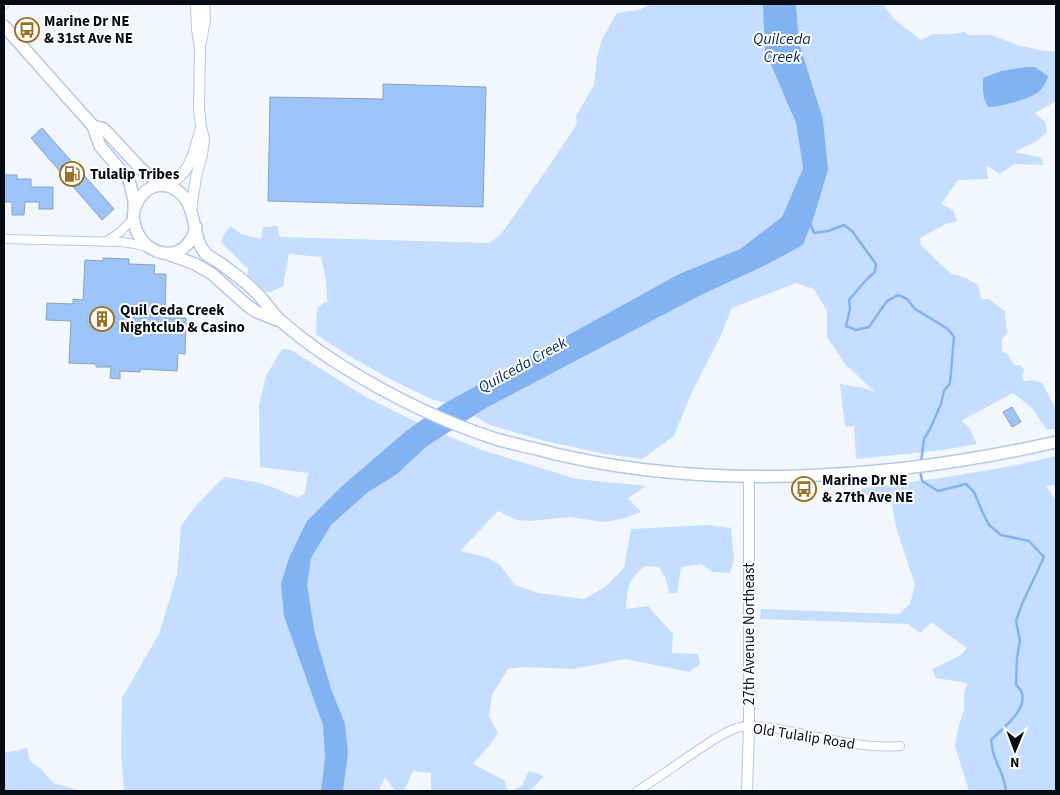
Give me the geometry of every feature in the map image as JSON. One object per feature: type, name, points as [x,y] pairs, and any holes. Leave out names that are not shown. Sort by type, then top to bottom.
[{"type":"main road","points":[[4,26],[92,126],[100,146],[129,180],[134,200],[135,226],[145,244],[190,262],[212,274],[249,307],[279,320]]},
{"type":"main road","points":[[92,126],[104,129],[142,170],[165,185],[174,188],[181,195],[191,210],[200,243],[205,253],[250,286],[279,320],[298,335],[362,378],[451,423],[495,439],[592,462],[654,471],[750,476],[872,471],[986,456],[1056,442]]},
{"type":"main road","points":[[134,214],[139,199],[147,190],[154,185],[165,185]]},
{"type":"main road","points":[[165,253],[172,253],[186,247],[193,237],[196,227]]},
{"type":"street","points":[[196,4],[200,48]]},
{"type":"street","points":[[191,210],[204,139],[199,109],[200,48],[205,19],[204,4]]},
{"type":"street","points":[[165,185],[176,181],[191,163],[201,126]]},
{"type":"street","points":[[105,242],[119,234],[134,214]]},
{"type":"street","points":[[4,239],[105,242],[134,244],[151,248]]},
{"type":"street","name":"27th Avenue Northeast","points":[[747,791],[750,476]]},
{"type":"street","name":"Old Tulalip Road","points":[[637,791],[723,734],[740,727],[765,727],[883,747],[900,746]]},
{"type":"shaded area","points":[[651,4],[764,4],[765,51],[796,123],[803,168],[782,217],[740,249],[679,274],[445,403],[431,399],[392,380],[346,354],[316,334],[317,308],[327,301],[326,280],[321,257],[289,254],[283,286],[269,293],[247,280],[248,269],[221,242],[224,234],[231,226],[241,234],[261,239],[263,227],[277,226],[280,237],[489,243],[501,234],[577,124],[576,116],[594,85],[597,57],[602,39],[617,13],[639,10]]},
{"type":"shaded area","points":[[796,4],[883,4],[894,19],[921,40],[933,34],[965,32],[968,35],[991,35],[1017,45],[1056,52],[1056,101],[1035,113],[1045,122],[1047,132],[1037,141],[1014,152],[1040,157],[1044,165],[1014,164],[1000,174],[986,165],[988,179],[958,180],[941,204],[953,210],[957,221],[946,224],[920,238],[921,245],[951,274],[964,277],[978,285],[981,299],[989,299],[1005,311],[1007,333],[1002,339],[1002,351],[1008,355],[1014,365],[1020,365],[1024,370],[1022,376],[1024,381],[1033,380],[1042,383],[1056,409],[1056,428],[1047,430],[1032,408],[1013,393],[961,421],[969,427],[977,444],[943,450],[856,459],[854,426],[845,427],[840,384],[875,392],[845,364],[827,337],[827,311],[814,289],[796,283],[732,308],[720,337],[690,396],[674,436],[642,459],[605,454],[541,440],[490,425],[474,416],[701,295],[766,265],[803,245],[814,217],[828,170],[823,119],[799,43]]},
{"type":"shaded area","points":[[282,349],[291,350],[364,396],[438,432],[482,450],[576,479],[646,486],[628,498],[641,512],[621,519],[604,522],[570,517],[529,521],[517,520],[498,511],[460,551],[486,557],[500,565],[515,585],[538,593],[584,599],[605,587],[624,568],[631,529],[707,525],[731,528],[734,560],[730,573],[713,572],[701,564],[681,567],[677,593],[669,593],[666,579],[659,567],[645,566],[632,580],[628,589],[626,609],[648,606],[673,634],[672,653],[698,654],[700,664],[689,672],[625,659],[573,669],[524,667],[508,669],[492,695],[489,716],[498,733],[473,764],[504,780],[508,791],[431,791],[431,773],[413,771],[404,791],[395,791],[385,777],[379,791],[124,791],[121,754],[122,698],[159,634],[177,575],[181,526],[195,507],[225,477],[255,482],[298,498],[305,493],[308,473],[260,467],[259,405],[266,376]]},
{"type":"shaded area","points":[[1056,456],[1056,485],[1046,486],[1056,501],[1056,791],[969,791],[955,746],[964,710],[964,694],[967,683],[936,678],[932,669],[961,655],[967,648],[932,622],[920,633],[908,624],[760,619],[761,609],[899,614],[910,604],[915,585],[896,527],[890,492],[838,499],[835,492],[974,473]]},
{"type":"shaded area","points":[[27,748],[30,761],[41,769],[53,783],[81,791],[4,791],[4,753]]},
{"type":"shaded area","points":[[529,771],[544,776],[530,791],[510,791],[522,786]]},
{"type":"water","name":"Quilceda Creek","points":[[763,4],[796,4],[799,43],[823,119],[828,170],[814,217],[803,245],[766,265],[701,295],[486,408],[427,446],[397,474],[368,492],[331,525],[311,558],[307,585],[315,634],[331,689],[345,724],[348,753],[343,791],[321,791],[325,758],[323,725],[284,616],[281,584],[289,558],[307,521],[341,487],[405,432],[445,403],[679,274],[740,249],[782,217],[803,168],[796,123],[765,51]]},
{"type":"water","points":[[1035,67],[1048,76],[1041,90],[1021,100],[989,107],[984,97],[983,78],[1001,71]]},
{"type":"building","points":[[383,84],[486,87],[483,207],[268,201],[270,97],[383,99]]},
{"type":"building","name":"Tulalip Tribes","points":[[42,128],[114,209],[102,220],[31,138]]},
{"type":"building","points":[[4,175],[17,175],[17,179],[31,179],[31,187],[53,187],[53,209],[39,209],[39,202],[25,202],[24,215],[12,215],[12,202],[4,202]]},
{"type":"building","name":"Quil Ceda Creek Nightclub & Casino","points":[[103,258],[129,259],[129,264],[155,265],[154,274],[166,274],[165,318],[186,318],[185,354],[178,353],[177,371],[141,369],[140,372],[120,371],[120,379],[110,378],[111,367],[96,367],[96,364],[69,363],[71,321],[46,320],[47,303],[73,304],[73,299],[83,300],[85,260],[103,261]]},
{"type":"building","points":[[1012,407],[1021,422],[1012,427],[1003,412]]},
{"type":"waterway","points":[[811,223],[814,233],[828,231],[844,225],[852,231],[876,264],[875,272],[849,300],[850,309],[846,326],[856,330],[869,327],[887,301],[898,295],[907,299],[915,309],[948,329],[954,337],[950,383],[944,391],[941,404],[924,439],[921,462]]},
{"type":"waterway","points":[[920,470],[922,481],[938,491],[966,484],[974,492],[989,525],[1001,535],[1029,541],[1044,557],[1016,621],[1020,641],[1016,685],[1021,691],[1022,704],[1014,718],[991,740],[1006,791]]},
{"type":"place","name":"Marine Dr NE & 31st Ave NE","points":[[27,30]]},
{"type":"place","name":"Tulalip Tribes","points":[[72,174]]},
{"type":"place","name":"Quil Ceda Creek Nightclub & Casino","points":[[102,319]]},
{"type":"place","name":"Marine Dr NE & 27th Ave NE","points":[[804,489]]}]
